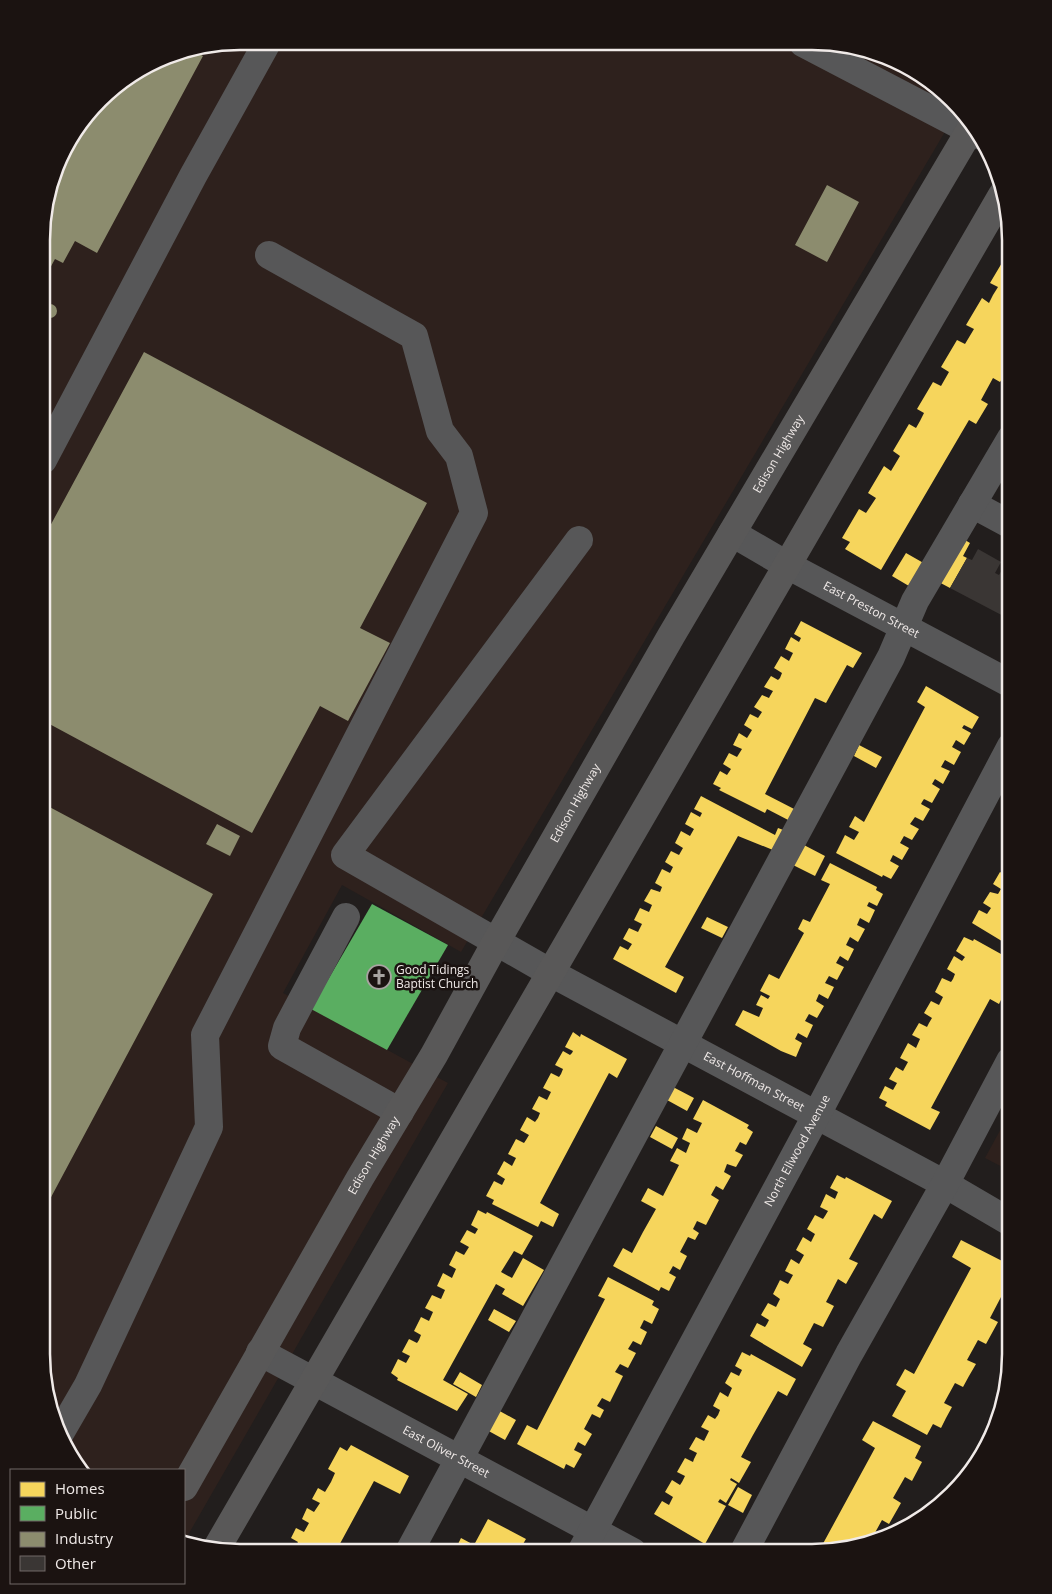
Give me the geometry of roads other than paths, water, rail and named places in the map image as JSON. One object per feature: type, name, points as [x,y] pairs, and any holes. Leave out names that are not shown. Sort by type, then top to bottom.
[{"type":"main road","name":"Edison Highway","points":[[185,1485],[732,533],[970,136]]},
{"type":"main road","points":[[220,1543],[315,1382],[998,202]]},
{"type":"street","points":[[50,447],[192,176],[263,50]]},
{"type":"street","points":[[817,50],[963,125]]},
{"type":"street","points":[[64,1427],[88,1385],[209,1127],[205,1035],[474,513],[459,456],[440,431],[414,336],[269,254]]},
{"type":"street","points":[[413,1544],[457,1458],[684,1044],[904,628],[915,601],[1002,453]]},
{"type":"street","points":[[972,504],[1002,520]]},
{"type":"street","name":"East Preston Street","points":[[732,533],[787,565],[1002,679]]},
{"type":"street","name":"East Hoffman Street","points":[[579,540],[345,855],[551,973],[945,1184],[1002,1217]]},
{"type":"street","name":"North Ellwood Avenue","points":[[587,1541],[816,1116],[1002,761]]},
{"type":"street","points":[[346,917],[287,1028],[282,1046],[400,1112]]},
{"type":"street","points":[[747,1544],[849,1354],[945,1184],[1002,1076]]},
{"type":"street","name":"East Oliver Street","points":[[260,1352],[457,1458],[587,1541],[600,1544]]},
{"type":"place","name":"Good Tidings Baptist Church","points":[[379,977]]}]
